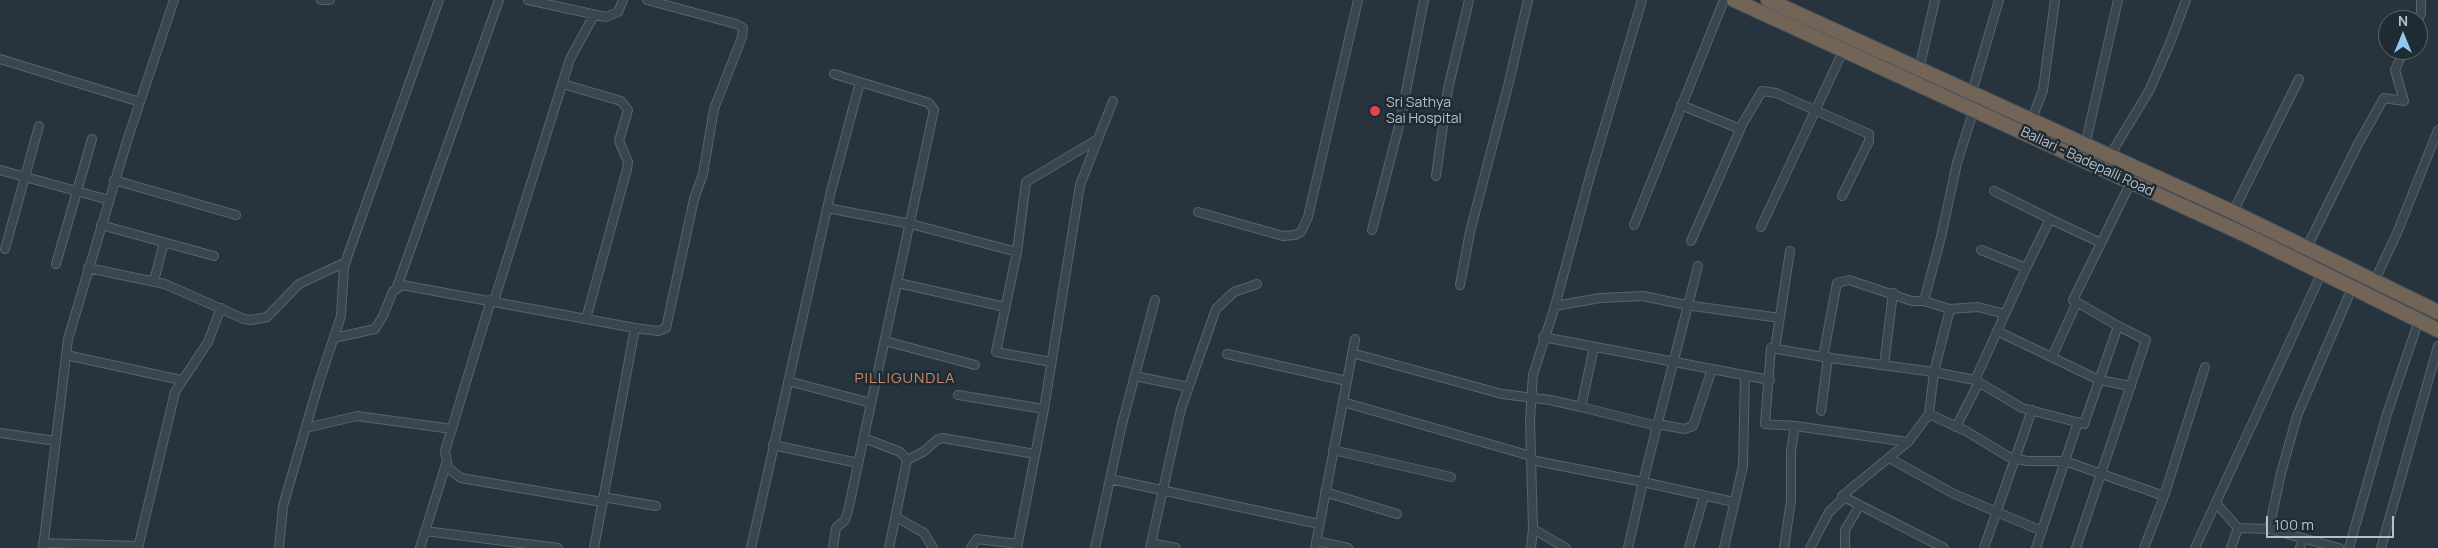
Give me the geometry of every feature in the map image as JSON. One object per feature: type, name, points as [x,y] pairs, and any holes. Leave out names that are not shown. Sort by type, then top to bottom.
[{"type":"highway","name":"Ballari - Badepalli Road","points":[[1734,0],[1974,109],[2308,265],[2438,330]]},
{"type":"highway","name":"Ballari - Badepalli Road","points":[[1768,0],[2233,212],[2438,312]]},
{"type":"highway","points":[[2308,265],[2312,249]]},
{"type":"street","points":[[174,0],[114,180],[68,339],[43,545],[138,547],[175,392],[181,380],[208,342],[221,308]]},
{"type":"street","points":[[322,0],[330,0]]},
{"type":"street","points":[[279,548],[282,511],[342,311],[346,262],[439,0]]},
{"type":"street","points":[[334,338],[374,329],[379,324],[393,291],[397,287],[498,0]]},
{"type":"street","points":[[528,0],[594,15],[612,15],[618,12],[623,0]]},
{"type":"street","points":[[397,287],[410,285],[635,328],[658,331],[664,329],[667,324],[694,199],[703,174],[714,109],[742,37],[743,28],[736,24],[648,0]]},
{"type":"street","points":[[1198,212],[1282,236],[1295,236],[1301,232],[1308,217],[1358,0]]},
{"type":"street","points":[[1372,230],[1399,124],[1424,0]]},
{"type":"street","points":[[1436,176],[1448,89],[1470,0]]},
{"type":"street","points":[[1460,286],[1470,232],[1507,91],[1528,0]]},
{"type":"street","points":[[1531,548],[1533,529],[1530,420],[1533,399],[1533,375],[1543,337],[1555,306],[1590,176],[1642,0]]},
{"type":"street","points":[[1634,226],[1724,0]]},
{"type":"street","points":[[1919,69],[1935,0]]},
{"type":"street","points":[[1972,92],[1996,16],[1999,0]]},
{"type":"street","points":[[2032,119],[2043,90],[2055,0]]},
{"type":"street","points":[[2085,146],[2118,0]]},
{"type":"street","points":[[2109,157],[2149,91],[2186,0]]},
{"type":"street","points":[[420,548],[446,464],[445,450],[562,84],[573,53],[594,15]]},
{"type":"street","points":[[1761,227],[1844,49]]},
{"type":"street","points":[[0,59],[140,102]]},
{"type":"street","points":[[2312,249],[2358,144],[2384,98],[2404,101],[2395,70],[2400,60]]},
{"type":"street","points":[[834,74],[929,103],[934,107],[911,224],[864,438],[846,517],[836,528],[834,548]]},
{"type":"street","points":[[2233,212],[2299,79]]},
{"type":"street","points":[[750,548],[827,208],[860,82]]},
{"type":"street","points":[[562,84],[621,101],[628,110],[619,142],[627,158],[627,169],[586,318]]},
{"type":"street","points":[[1691,241],[1740,129],[1759,94],[1764,91],[1772,92],[1816,110],[1870,136],[1842,196]]},
{"type":"street","points":[[971,548],[973,542],[977,539],[1018,546],[1044,409],[1080,185],[1113,101]]},
{"type":"street","points":[[1681,105],[1740,129]]},
{"type":"street","points":[[1924,301],[1941,237],[1957,163],[1974,109]]},
{"type":"street","points":[[5,250],[39,126]]},
{"type":"street","points":[[2375,280],[2397,233],[2438,130]]},
{"type":"street","points":[[56,264],[92,139]]},
{"type":"street","points":[[1051,362],[996,352],[1017,252],[1026,182],[1098,139]]},
{"type":"street","points":[[0,170],[109,200]]},
{"type":"street","points":[[114,180],[236,215]]},
{"type":"street","points":[[2076,548],[2146,340],[2073,300],[2130,182]]},
{"type":"street","points":[[1994,191],[2101,243]]},
{"type":"street","points":[[827,208],[911,224],[1017,252]]},
{"type":"street","points":[[1956,427],[2005,314],[2050,219]]},
{"type":"street","points":[[101,225],[214,256]]},
{"type":"street","points":[[154,281],[164,242]]},
{"type":"street","points":[[1981,250],[2026,268]]},
{"type":"street","points":[[1775,349],[1790,251]]},
{"type":"street","points":[[88,268],[166,284],[244,319],[260,320],[267,317],[299,284],[346,262]]},
{"type":"street","points":[[1628,548],[1698,266]]},
{"type":"street","points":[[2195,548],[2322,272]]},
{"type":"street","points":[[1821,411],[1826,357],[1837,282],[1849,280],[1894,293],[1912,301],[1924,301],[1950,310],[1978,307],[2005,314]]},
{"type":"street","points":[[898,283],[1006,307]]},
{"type":"street","points":[[1176,548],[1150,546],[1188,387],[1220,304],[1234,292],[1257,284]]},
{"type":"street","points":[[2270,530],[2281,472],[2297,416],[2352,288]]},
{"type":"street","points":[[1884,365],[1894,293]]},
{"type":"street","points":[[1555,306],[1600,298],[1644,296],[1687,305],[1780,318]]},
{"type":"street","points":[[1095,548],[1135,376],[1155,300]]},
{"type":"street","points":[[2052,357],[2077,302]]},
{"type":"street","points":[[1944,548],[1842,496],[1908,442],[1929,414],[1934,372],[1950,310]]},
{"type":"street","points":[[2349,548],[2387,414],[2419,320]]},
{"type":"street","points":[[1908,442],[1795,426],[1766,424],[1771,348],[1934,372],[1977,381],[2022,408],[2084,424],[2118,326]]},
{"type":"street","points":[[594,548],[635,328]]},
{"type":"street","points":[[1998,331],[2100,380],[2131,386]]},
{"type":"street","points":[[1543,337],[1770,380]]},
{"type":"street","points":[[1348,548],[1316,544],[1355,339]]},
{"type":"street","points":[[884,341],[975,364]]},
{"type":"street","points":[[2381,548],[2438,346]]},
{"type":"street","points":[[1581,407],[1594,347]]},
{"type":"street","points":[[1352,353],[1502,394],[1581,407],[1684,430],[1693,426],[1712,369]]},
{"type":"street","points":[[1227,354],[1347,381]]},
{"type":"street","points":[[66,355],[181,380]]},
{"type":"street","points":[[2144,548],[2164,496],[2205,367]]},
{"type":"street","points":[[1724,548],[1742,466],[1745,375]]},
{"type":"street","points":[[1135,376],[1188,387]]},
{"type":"street","points":[[788,381],[871,403]]},
{"type":"street","points":[[958,395],[1044,409]]},
{"type":"street","points":[[1343,402],[1531,458],[1734,502]]},
{"type":"street","points":[[1984,548],[2032,410]]},
{"type":"street","points":[[1929,414],[2014,458],[2065,461],[2164,496]]},
{"type":"street","points":[[306,428],[357,416],[452,429]]},
{"type":"street","points":[[2036,548],[2078,422]]},
{"type":"street","points":[[1784,548],[1791,501],[1791,451],[1795,426]]},
{"type":"street","points":[[0,433],[56,442]]},
{"type":"street","points":[[864,438],[900,452],[906,460],[889,548]]},
{"type":"street","points":[[906,460],[923,452],[942,438],[1035,454]]},
{"type":"street","points":[[773,445],[858,463]]},
{"type":"street","points":[[1333,450],[1451,477]]},
{"type":"street","points":[[1889,458],[1954,494],[2042,531]]},
{"type":"street","points":[[446,464],[453,474],[460,478],[603,500],[656,506]]},
{"type":"street","points":[[1110,480],[1163,489],[1319,524]]},
{"type":"street","points":[[1325,492],[1397,514]]},
{"type":"street","points":[[1689,548],[1704,496]]},
{"type":"street","points":[[1810,548],[1829,512],[1845,497]]},
{"type":"street","points":[[2216,503],[2238,528],[2270,530],[2339,548]]},
{"type":"street","points":[[1845,548],[1846,528],[1860,505]]},
{"type":"street","points":[[896,517],[924,533],[933,548]]},
{"type":"street","points":[[2231,548],[2238,528]]},
{"type":"street","points":[[1533,529],[1566,548]]},
{"type":"street","points":[[425,531],[558,548]]},
{"type":"street","points":[[2300,548],[2303,538]]},
{"type":"place","name":"Sri Sathya Sai Hospital","points":[[1375,111]]},
{"type":"district","name":"PILLIGUNDLA","points":[[905,379]]}]
